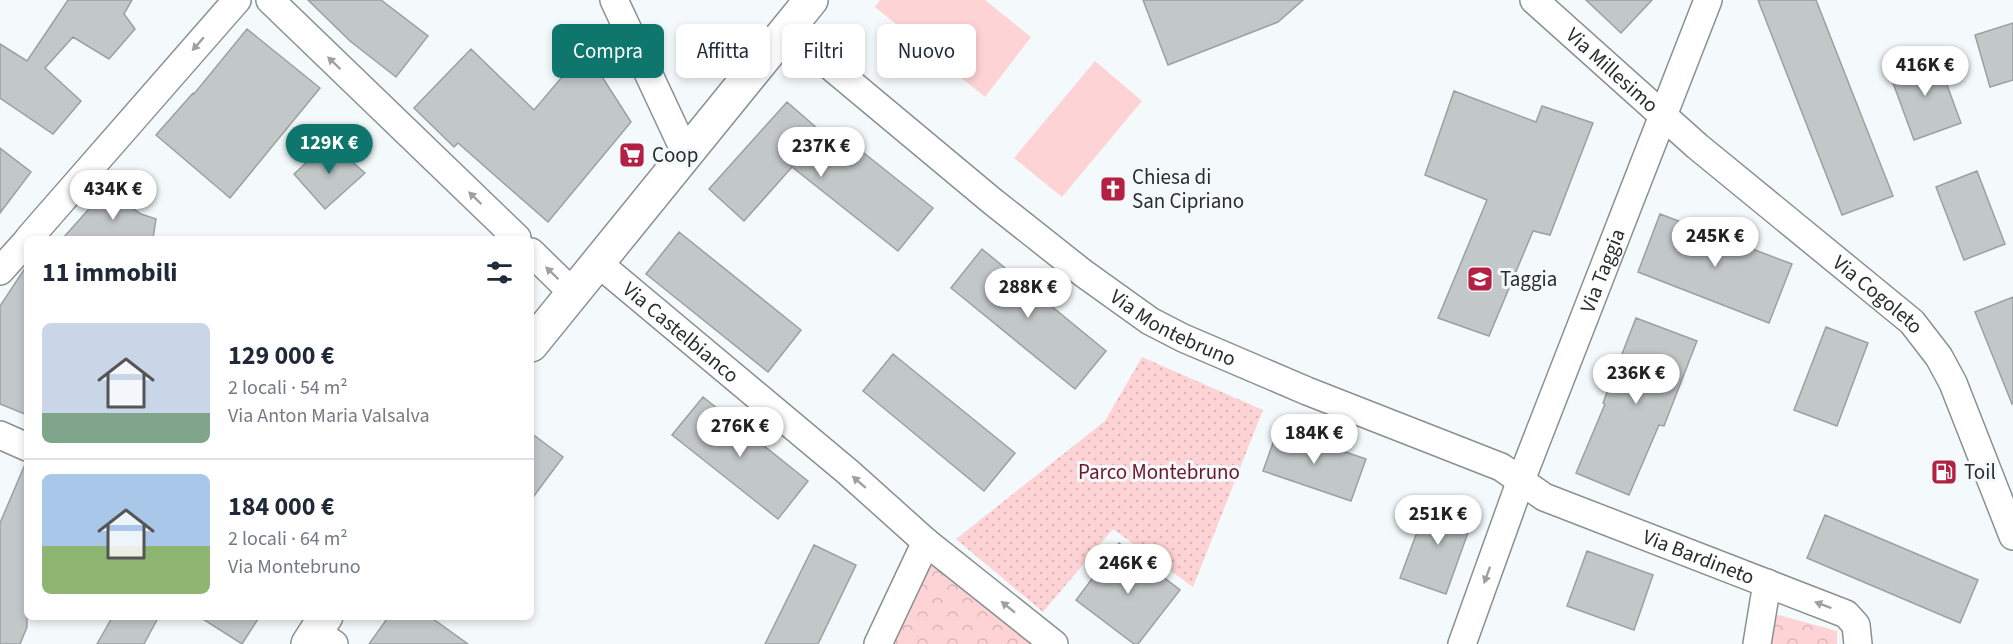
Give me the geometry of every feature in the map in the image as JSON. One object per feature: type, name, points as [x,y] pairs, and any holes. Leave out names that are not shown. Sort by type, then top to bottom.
[{"type":"main road","points":[[792,24],[811,0]]},
{"type":"main road","points":[[534,341],[782,36]]},
{"type":"street","points":[[29,236],[237,0]]},
{"type":"street","points":[[270,0],[515,236]]},
{"type":"street","points":[[614,0],[686,154]]},
{"type":"street","name":"Via Millesimo","points":[[1534,0],[1666,107]]},
{"type":"street","name":"Via Millesimo","points":[[1553,0],[1666,107]]},
{"type":"street","name":"Via Taggia","points":[[1462,644],[1521,480],[1708,0]]},
{"type":"street","name":"Via Montebruno","points":[[845,78],[992,201],[1083,273],[1150,321],[1183,338],[1307,391],[1501,467],[1521,480]]},
{"type":"street","name":"Via Cogoleto","points":[[1666,107],[1912,322],[1939,357],[1953,383],[2013,536]]},
{"type":"street","points":[[0,271],[20,246]]},
{"type":"street","points":[[534,255],[573,293]]},
{"type":"street","name":"Via Castelbianco","points":[[598,263],[848,472],[926,542],[1054,644]]},
{"type":"street","points":[[0,435],[24,446]]},
{"type":"street","name":"Via Bardineto","points":[[1521,480],[1544,497],[1846,614],[1856,625],[1858,644]]},
{"type":"street","points":[[878,644],[926,542]]},
{"type":"street","points":[[1757,644],[1767,583]]},
{"type":"green space","points":[[880,0],[985,0],[1031,37],[985,97],[962,78],[976,78],[976,24],[896,24],[875,7]]},
{"type":"green space","points":[[1095,61],[1142,101],[1062,197],[1014,158]]},
{"type":"green space","name":"Parco Montebruno","points":[[1142,357],[1263,410],[1193,587],[1113,529],[1043,612],[956,539],[1105,421]]},
{"type":"green space","points":[[931,564],[1034,644],[891,644]]},
{"type":"green space","points":[[1775,614],[1837,631],[1837,644],[1770,644]]},
{"type":"building","points":[[68,0],[132,0],[124,14],[135,29],[109,59],[73,37],[45,68],[81,101],[53,134],[0,98],[0,44],[27,61]]},
{"type":"building","points":[[308,0],[381,0],[428,36],[396,77],[350,41]]},
{"type":"building","points":[[1143,0],[1303,0],[1278,22],[1168,65]]},
{"type":"building","points":[[1586,0],[1652,0],[1621,33]]},
{"type":"building","points":[[1758,0],[1816,0],[1893,196],[1842,215]]},
{"type":"building","points":[[2013,23],[2013,80],[1990,87],[1975,35]]},
{"type":"building","points":[[247,29],[320,88],[230,198],[156,135],[194,94]]},
{"type":"building","points":[[471,49],[534,110],[561,78],[603,78],[631,122],[548,222],[458,143],[454,147],[414,108]]},
{"type":"building","points":[[1936,55],[1961,123],[1914,140],[1889,72]]},
{"type":"building","points":[[1454,91],[1536,122],[1542,106],[1593,123],[1550,235],[1533,231],[1489,336],[1438,318],[1487,200],[1425,175]]},
{"type":"building","points":[[787,102],[848,155],[855,146],[933,208],[898,251],[792,167],[744,221],[709,189]]},
{"type":"building","points":[[329,142],[365,173],[325,209],[294,174]]},
{"type":"building","points":[[0,148],[31,172],[0,213]]},
{"type":"building","points":[[1977,171],[2005,244],[1964,260],[1936,187]]},
{"type":"building","points":[[106,190],[141,214],[156,219],[153,236],[65,236]]},
{"type":"building","points":[[1660,214],[1792,264],[1769,323],[1638,272]]},
{"type":"building","points":[[679,232],[801,330],[768,372],[646,274]]},
{"type":"building","points":[[982,249],[1106,351],[1075,389],[951,288]]},
{"type":"building","points":[[24,270],[24,414],[0,404],[0,306]]},
{"type":"building","points":[[2013,297],[2013,403],[2012,404],[1975,312]]},
{"type":"building","points":[[1636,318],[1697,341],[1664,426],[1659,425],[1629,495],[1576,473],[1605,404],[1603,403]]},
{"type":"building","points":[[1826,327],[1868,343],[1837,426],[1794,410]]},
{"type":"building","points":[[893,354],[1015,453],[984,491],[863,391]]},
{"type":"building","points":[[703,397],[808,481],[778,519],[672,435]]},
{"type":"building","points":[[1278,429],[1366,459],[1351,501],[1263,471]]},
{"type":"building","points":[[534,435],[563,457],[534,496]]},
{"type":"building","points":[[24,467],[24,620],[27,620],[27,627],[20,644],[0,644],[0,523]]},
{"type":"building","points":[[1430,497],[1475,513],[1446,594],[1400,578]]},
{"type":"building","points":[[1825,515],[1978,580],[1960,623],[1807,558]]},
{"type":"building","points":[[1119,543],[1180,590],[1138,644],[1134,644],[1076,600]]},
{"type":"building","points":[[814,545],[856,565],[818,644],[765,644]]},
{"type":"building","points":[[1587,551],[1653,575],[1634,630],[1567,606]]},
{"type":"building","points":[[111,620],[157,620],[144,644],[97,644]]},
{"type":"building","points":[[204,620],[257,620],[242,644]]},
{"type":"building","points":[[386,620],[435,620],[468,644],[369,644]]},
{"type":"place","name":"Coop","points":[[632,155]]},
{"type":"place","name":"Chiesa di San Cipriano","points":[[1113,189]]},
{"type":"place","name":"Taggia","points":[[1480,279]]},
{"type":"place","name":"Toil","points":[[1944,472]]}]
